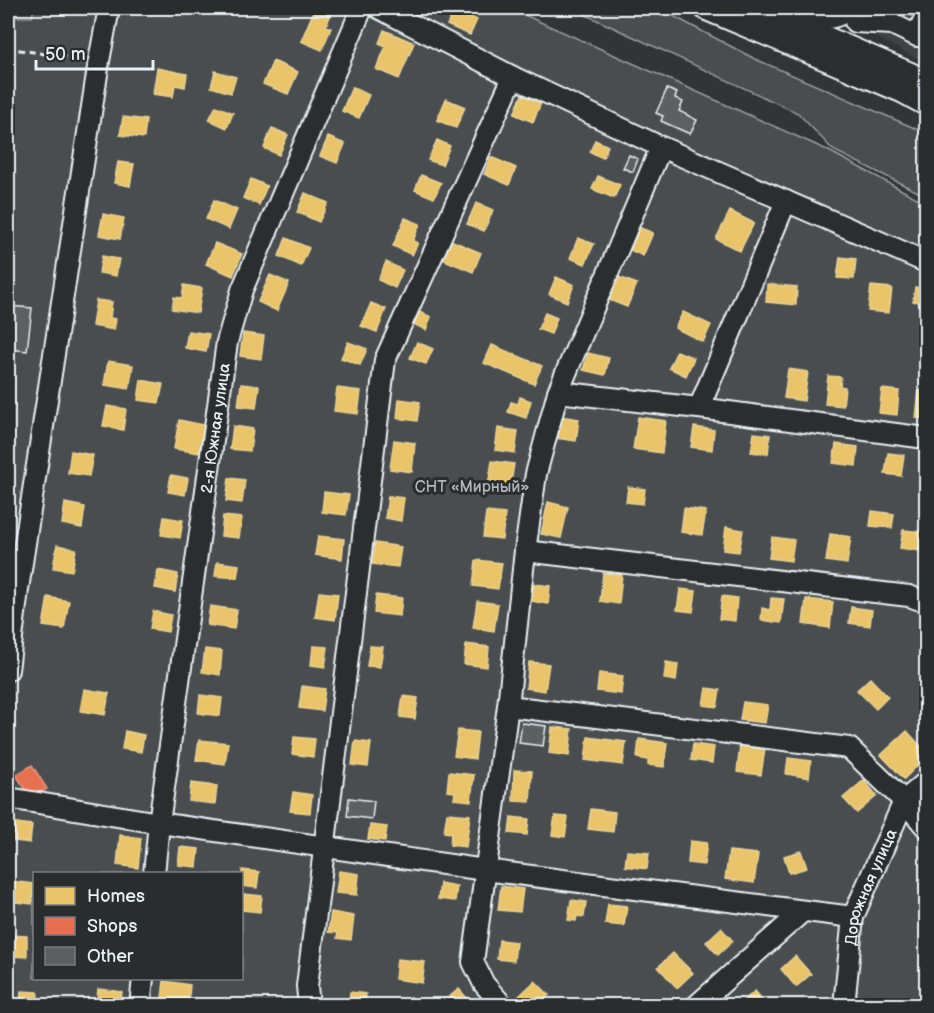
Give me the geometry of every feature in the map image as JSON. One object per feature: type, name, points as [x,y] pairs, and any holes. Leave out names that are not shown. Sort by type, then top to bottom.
[{"type":"main road","points":[[707,8],[927,83]]},
{"type":"main road","points":[[764,12],[927,103]]},
{"type":"street","points":[[8,670],[18,589],[109,8]]},
{"type":"street","name":"2-я Южная улица","points":[[154,872],[159,823],[227,342],[242,290],[362,8]]},
{"type":"street","points":[[379,8],[661,147],[927,262]]},
{"type":"street","points":[[764,12],[813,19],[831,18],[846,12],[855,12],[892,24],[917,36],[926,19]]},
{"type":"street","points":[[841,55],[855,12]]},
{"type":"street","points":[[309,1005],[307,986],[385,360],[513,76]]},
{"type":"street","points":[[503,1005],[484,984],[473,962],[508,706],[525,550],[536,474],[558,392],[661,147]]},
{"type":"street","points":[[699,408],[786,201]]},
{"type":"street","points":[[558,392],[927,438]]},
{"type":"street","points":[[525,550],[909,596],[927,602]]},
{"type":"street","points":[[508,706],[849,748],[904,801],[927,827]]},
{"type":"street","name":"Дорожная улица","points":[[844,1005],[853,917],[904,801],[927,782]]},
{"type":"street","points":[[8,798],[159,823],[485,870],[853,917]]},
{"type":"street","points":[[696,1005],[803,911]]},
{"type":"street","points":[[140,1005],[143,980]]},
{"type":"path","points":[[8,48],[99,61]]},
{"type":"shaded area","points":[[868,8],[926,8],[926,63],[861,29]]},
{"type":"green space","name":"СНТ «Мирный»","points":[[34,8],[509,8],[825,149],[926,203],[926,1005],[8,1006],[8,17],[32,17]]},
{"type":"green space","points":[[571,8],[658,8],[755,59],[926,133],[926,196],[833,150],[798,113]]},
{"type":"building: Homes","points":[[315,8],[333,10],[326,26],[331,28],[322,50],[301,41]]},
{"type":"building: Homes","points":[[454,10],[477,20],[470,35],[447,25]]},
{"type":"building: Homes","points":[[384,30],[414,43],[399,79],[376,69],[386,46],[379,43]]},
{"type":"building: Homes","points":[[273,61],[298,72],[288,94],[263,84]]},
{"type":"building: Homes","points":[[157,68],[187,74],[185,87],[175,85],[173,97],[153,94]]},
{"type":"building: Homes","points":[[215,71],[236,77],[231,93],[211,87]]},
{"type":"building: Homes","points":[[352,87],[369,95],[359,118],[342,111]]},
{"type":"building: Homes","points":[[522,95],[541,103],[533,122],[514,114]]},
{"type":"building: Homes","points":[[446,99],[465,107],[456,128],[437,120]]},
{"type":"building: Homes","points":[[216,106],[233,113],[227,128],[209,120]]},
{"type":"building: Homes","points":[[123,117],[146,120],[144,138],[120,135]]},
{"type":"building: Homes","points":[[272,128],[288,135],[279,155],[264,148]]},
{"type":"building: Homes","points":[[328,137],[345,144],[337,163],[320,156]]},
{"type":"building: Homes","points":[[437,140],[450,146],[442,165],[428,160]]},
{"type":"building: Homes","points":[[595,140],[608,146],[603,158],[590,152]]},
{"type":"building: Homes","points":[[491,157],[516,168],[509,185],[484,174]]},
{"type":"building: Homes","points":[[118,162],[134,164],[130,186],[114,183]]},
{"type":"building: Homes","points":[[421,175],[441,183],[434,198],[415,190]]},
{"type":"building: Homes","points":[[598,176],[620,185],[614,198],[592,189]]},
{"type":"building: Homes","points":[[251,179],[267,186],[259,205],[243,198]]},
{"type":"building: Homes","points":[[305,193],[328,203],[319,222],[297,212]]},
{"type":"building: Homes","points":[[214,200],[237,210],[229,229],[206,219]]},
{"type":"building: Homes","points":[[476,203],[493,210],[484,231],[467,224]]},
{"type":"building: Homes","points":[[730,211],[754,223],[740,251],[716,239]]},
{"type":"building: Homes","points":[[103,214],[124,218],[120,239],[99,235]]},
{"type":"building: Homes","points":[[405,218],[420,224],[413,241],[418,243],[412,255],[393,246]]},
{"type":"building: Homes","points":[[638,227],[653,233],[643,256],[628,249]]},
{"type":"building: Homes","points":[[286,238],[309,248],[301,266],[279,256]]},
{"type":"building: Homes","points":[[578,238],[594,244],[585,264],[570,258]]},
{"type":"building: Homes","points":[[448,239],[481,253],[473,272],[440,258]]},
{"type":"building: Homes","points":[[215,243],[242,254],[233,276],[206,264]]},
{"type":"building: Homes","points":[[102,256],[119,259],[116,276],[99,273]]},
{"type":"building: Homes","points":[[840,257],[856,259],[854,279],[837,278]]},
{"type":"building: Homes","points":[[386,262],[403,270],[395,288],[378,280]]},
{"type":"building: Homes","points":[[270,275],[289,283],[277,311],[258,302]]},
{"type":"building: Homes","points":[[616,276],[637,284],[627,307],[607,299]]},
{"type":"building: Homes","points":[[556,277],[574,285],[567,302],[549,294]]},
{"type":"building: Homes","points":[[767,284],[797,287],[796,305],[766,302]]},
{"type":"building: Homes","points":[[184,285],[202,288],[198,313],[172,309],[174,297],[182,298]]},
{"type":"building: Homes","points":[[871,286],[892,288],[889,313],[868,311]]},
{"type":"building: Homes","points":[[915,287],[926,289],[926,303],[913,301]]},
{"type":"building: Homes","points":[[96,300],[112,302],[110,318],[116,319],[114,330],[92,326]]},
{"type":"building: Homes","points":[[371,303],[386,309],[377,332],[361,326]]},
{"type":"building: Homes","points":[[417,311],[431,317],[426,330],[411,323]]},
{"type":"building: Homes","points":[[683,312],[711,325],[703,342],[675,328]]},
{"type":"building: Homes","points":[[545,313],[557,318],[551,334],[538,329]]},
{"type":"building: Homes","points":[[188,331],[209,334],[206,352],[185,348]]},
{"type":"building: Homes","points":[[243,333],[264,336],[261,359],[240,356]]},
{"type":"building: Homes","points":[[348,342],[367,349],[360,365],[341,358]]},
{"type":"building: Homes","points":[[417,342],[433,349],[426,364],[410,358]]},
{"type":"building: Homes","points":[[492,345],[542,366],[534,384],[484,363]]},
{"type":"building: Homes","points":[[677,351],[694,358],[686,376],[669,368]]},
{"type":"building: Homes","points":[[588,353],[609,358],[605,375],[583,370]]},
{"type":"building: Homes","points":[[108,361],[133,365],[129,389],[104,385]]},
{"type":"building: Homes","points":[[788,369],[808,372],[804,401],[784,398]]},
{"type":"building: Homes","points":[[828,376],[841,377],[840,386],[845,387],[843,406],[825,404]]},
{"type":"building: Homes","points":[[141,380],[163,384],[159,403],[138,400]]},
{"type":"building: Homes","points":[[241,384],[259,386],[256,408],[238,406]]},
{"type":"building: Homes","points":[[337,388],[361,391],[358,414],[334,411]]},
{"type":"building: Homes","points":[[882,389],[899,391],[897,415],[879,413]]},
{"type":"building: Homes","points":[[919,390],[926,391],[926,419],[916,418]]},
{"type":"building: Homes","points":[[520,397],[531,401],[526,418],[508,412],[511,402],[518,404]]},
{"type":"building: Homes","points":[[399,399],[420,402],[417,421],[397,418]]},
{"type":"building: Homes","points":[[107,406],[126,409],[123,430],[103,426]]},
{"type":"building: Homes","points":[[559,416],[579,419],[576,441],[556,438]]},
{"type":"building: Homes","points":[[638,417],[666,421],[662,453],[633,449]]},
{"type":"building: Homes","points":[[179,420],[204,425],[199,453],[174,449]]},
{"type":"building: Homes","points":[[233,426],[253,429],[250,451],[230,449]]},
{"type":"building: Homes","points":[[694,427],[714,430],[712,450],[691,447]]},
{"type":"building: Homes","points":[[498,428],[518,431],[515,453],[495,450]]},
{"type":"building: Homes","points":[[754,433],[770,435],[768,454],[751,452]]},
{"type":"building: Homes","points":[[394,440],[415,443],[412,472],[390,469]]},
{"type":"building: Homes","points":[[836,444],[858,447],[856,466],[833,463]]},
{"type":"building: Homes","points":[[71,451],[93,455],[89,476],[68,473]]},
{"type":"building: Homes","points":[[888,453],[904,455],[901,476],[885,474]]},
{"type":"building: Homes","points":[[492,461],[514,464],[510,489],[488,486]]},
{"type":"building: Homes","points":[[171,475],[188,478],[185,495],[168,492]]},
{"type":"building: Homes","points":[[229,478],[245,480],[242,503],[226,501]]},
{"type":"building: Homes","points":[[628,487],[645,489],[643,504],[626,502]]},
{"type":"building: Homes","points":[[324,492],[349,495],[346,515],[322,512]]},
{"type":"building: Homes","points":[[388,496],[404,498],[401,521],[385,518]]},
{"type":"building: Homes","points":[[548,502],[568,507],[561,538],[541,534]]},
{"type":"building: Homes","points":[[65,503],[85,507],[82,528],[62,524]]},
{"type":"building: Homes","points":[[684,508],[706,511],[702,535],[681,532]]},
{"type":"building: Homes","points":[[872,511],[894,514],[892,528],[870,526]]},
{"type":"building: Homes","points":[[486,512],[505,514],[502,539],[483,537]]},
{"type":"building: Homes","points":[[223,516],[242,518],[239,538],[221,536]]},
{"type":"building: Homes","points":[[164,517],[183,520],[180,538],[161,535]]},
{"type":"building: Homes","points":[[726,527],[743,530],[739,552],[723,550]]},
{"type":"building: Homes","points":[[903,530],[923,532],[920,551],[900,548]]},
{"type":"building: Homes","points":[[830,534],[851,537],[847,564],[826,561]]},
{"type":"building: Homes","points":[[318,536],[344,539],[342,559],[315,555]]},
{"type":"building: Homes","points":[[772,537],[794,540],[791,561],[769,558]]},
{"type":"building: Homes","points":[[375,543],[401,547],[398,567],[372,564]]},
{"type":"building: Homes","points":[[57,545],[76,549],[72,571],[53,568]]},
{"type":"building: Homes","points":[[476,560],[502,563],[498,589],[473,586]]},
{"type":"building: Homes","points":[[217,562],[239,565],[237,578],[215,576]]},
{"type":"building: Homes","points":[[158,570],[178,574],[175,592],[155,588]]},
{"type":"building: Homes","points":[[603,573],[622,575],[619,604],[600,601]]},
{"type":"building: Homes","points":[[534,584],[550,586],[548,604],[531,601]]},
{"type":"building: Homes","points":[[680,589],[696,591],[693,612],[677,610]]},
{"type":"building: Homes","points":[[319,592],[338,594],[335,620],[315,617]]},
{"type":"building: Homes","points":[[376,595],[402,598],[400,616],[374,613]]},
{"type":"building: Homes","points":[[722,596],[737,598],[735,621],[719,619]]},
{"type":"building: Homes","points":[[48,597],[69,601],[64,629],[43,626]]},
{"type":"building: Homes","points":[[771,598],[784,599],[781,623],[761,620],[762,608],[770,610]]},
{"type":"building: Homes","points":[[806,599],[833,602],[830,628],[803,624]]},
{"type":"building: Homes","points":[[477,601],[498,604],[494,631],[473,628]]},
{"type":"building: Homes","points":[[210,606],[237,610],[234,629],[207,625]]},
{"type":"building: Homes","points":[[851,607],[872,610],[870,626],[849,623]]},
{"type":"building: Homes","points":[[153,611],[171,615],[168,632],[150,629]]},
{"type":"building: Homes","points":[[466,644],[489,647],[487,667],[464,664]]},
{"type":"building: Homes","points":[[313,646],[328,647],[325,667],[311,665]]},
{"type":"building: Homes","points":[[370,646],[383,647],[380,667],[367,666]]},
{"type":"building: Homes","points":[[205,649],[222,651],[220,675],[202,672]]},
{"type":"building: Homes","points":[[529,662],[549,664],[545,691],[526,688]]},
{"type":"building: Homes","points":[[666,662],[678,664],[676,681],[664,679]]},
{"type":"building: Homes","points":[[599,673],[623,676],[621,694],[597,691]]},
{"type":"building: Homes","points":[[870,678],[888,697],[876,709],[857,690]]},
{"type":"building: Homes","points":[[302,686],[325,689],[322,711],[299,708]]},
{"type":"building: Homes","points":[[706,688],[720,690],[717,707],[703,705]]},
{"type":"building: Homes","points":[[84,689],[109,693],[105,715],[80,711]]},
{"type":"building: Homes","points":[[200,695],[222,698],[220,716],[198,713]]},
{"type":"building: Homes","points":[[403,696],[418,698],[415,719],[400,717]]},
{"type":"building: Homes","points":[[743,702],[768,705],[765,723],[740,720]]},
{"type":"building: Homes","points":[[552,727],[572,729],[569,756],[549,753]]},
{"type":"building: Homes","points":[[458,730],[478,732],[475,759],[454,756]]},
{"type":"building: Homes","points":[[125,731],[144,735],[141,752],[122,749]]},
{"type":"building: Homes","points":[[907,731],[926,752],[926,757],[904,779],[881,755]]},
{"type":"building: Homes","points":[[294,737],[315,739],[313,757],[292,754]]},
{"type":"building: Homes","points":[[588,737],[626,742],[623,765],[585,760]]},
{"type":"building: Homes","points":[[639,739],[667,743],[664,767],[648,765],[648,760],[637,758]]},
{"type":"building: Homes","points":[[199,740],[228,743],[225,764],[196,760]]},
{"type":"building: Homes","points":[[355,741],[371,743],[368,767],[352,765]]},
{"type":"building: Homes","points":[[693,744],[714,747],[712,763],[691,760]]},
{"type":"building: Homes","points":[[740,744],[765,748],[761,775],[737,772]]},
{"type":"building: Homes","points":[[788,758],[811,761],[809,778],[786,774]]},
{"type":"building: Homes","points":[[514,770],[532,771],[530,802],[513,801]]},
{"type":"building: Homes","points":[[449,772],[474,775],[471,801],[454,799],[455,792],[447,791]]},
{"type":"building: Homes","points":[[864,780],[877,796],[857,813],[843,798]]},
{"type":"building: Homes","points":[[191,783],[217,786],[215,804],[189,801]]},
{"type":"building: Homes","points":[[293,792],[312,795],[310,813],[290,811]]},
{"type":"building: Homes","points":[[591,809],[615,812],[613,832],[588,829]]},
{"type":"building: Homes","points":[[447,813],[470,815],[466,847],[450,845],[451,833],[444,832]]},
{"type":"building: Homes","points":[[555,816],[568,817],[565,837],[552,835]]},
{"type":"building: Homes","points":[[511,817],[529,819],[527,835],[509,833]]},
{"type":"building: Homes","points":[[8,822],[32,825],[30,843],[8,840]]},
{"type":"building: Homes","points":[[370,825],[387,827],[385,841],[368,839]]},
{"type":"building: Homes","points":[[120,835],[141,838],[138,868],[117,865]]},
{"type":"building: Homes","points":[[690,841],[707,843],[704,865],[688,863]]},
{"type":"building: Homes","points":[[180,847],[199,849],[197,867],[178,865]]},
{"type":"building: Homes","points":[[627,851],[649,853],[647,869],[625,866]]},
{"type":"building: Homes","points":[[729,851],[758,854],[754,883],[725,879]]},
{"type":"building: Homes","points":[[801,851],[807,868],[789,873],[784,856]]},
{"type":"building: Homes","points":[[242,870],[259,872],[257,888],[243,886]]},
{"type":"building: Homes","points":[[339,871],[359,874],[357,895],[336,893]]},
{"type":"building: Homes","points":[[9,881],[33,884],[32,904],[8,901]]},
{"type":"building: Homes","points":[[440,883],[457,886],[455,901],[438,899]]},
{"type":"building: Homes","points":[[501,886],[523,889],[520,912],[498,910]]},
{"type":"building: Homes","points":[[244,894],[262,896],[260,912],[243,910]]},
{"type":"building: Homes","points":[[571,900],[586,902],[584,917],[577,916],[576,921],[568,920]]},
{"type":"building: Homes","points":[[608,904],[627,906],[624,926],[605,924]]},
{"type":"building: Homes","points":[[331,912],[354,916],[351,940],[337,938],[338,933],[328,932]]},
{"type":"building: Homes","points":[[721,928],[733,941],[718,955],[706,942]]},
{"type":"building: Homes","points":[[8,935],[27,936],[27,957],[8,956]]},
{"type":"building: Homes","points":[[499,940],[516,942],[514,961],[497,959]]},
{"type":"building: Homes","points":[[673,953],[693,973],[677,988],[658,967]]},
{"type":"building: Homes","points":[[795,956],[811,974],[796,987],[781,969]]},
{"type":"building: Homes","points":[[397,959],[425,962],[422,983],[395,979]]},
{"type":"building: Homes","points":[[164,981],[190,985],[188,1006],[161,1006]]},
{"type":"building: Homes","points":[[535,981],[549,995],[537,1006],[529,1006],[519,996]]},
{"type":"building: Homes","points":[[98,989],[122,992],[120,1006],[96,1006]]},
{"type":"building: Homes","points":[[459,989],[472,1004],[470,1006],[450,1006],[445,1000]]},
{"type":"building: Homes","points":[[21,991],[38,992],[37,1006],[20,1006]]},
{"type":"building: Homes","points":[[755,991],[768,1006],[745,1006],[742,1002]]},
{"type":"building: Homes","points":[[350,992],[366,994],[365,1006],[349,1006]]},
{"type":"building: Shops","points":[[895,8],[916,8],[912,16]]},
{"type":"building: Shops","points":[[32,765],[47,789],[31,798],[16,775]]},
{"type":"building: Other","points":[[667,89],[677,93],[675,98],[683,102],[679,111],[697,120],[690,134],[661,121],[663,116],[656,113]]},
{"type":"building: Other","points":[[629,155],[638,159],[633,172],[623,168]]},
{"type":"building: Other","points":[[8,306],[32,308],[27,351],[9,349],[11,337],[8,336]]},
{"type":"building: Other","points":[[522,723],[546,726],[543,746],[519,743]]},
{"type":"building: Other","points":[[349,798],[374,801],[372,819],[347,816]]}]
